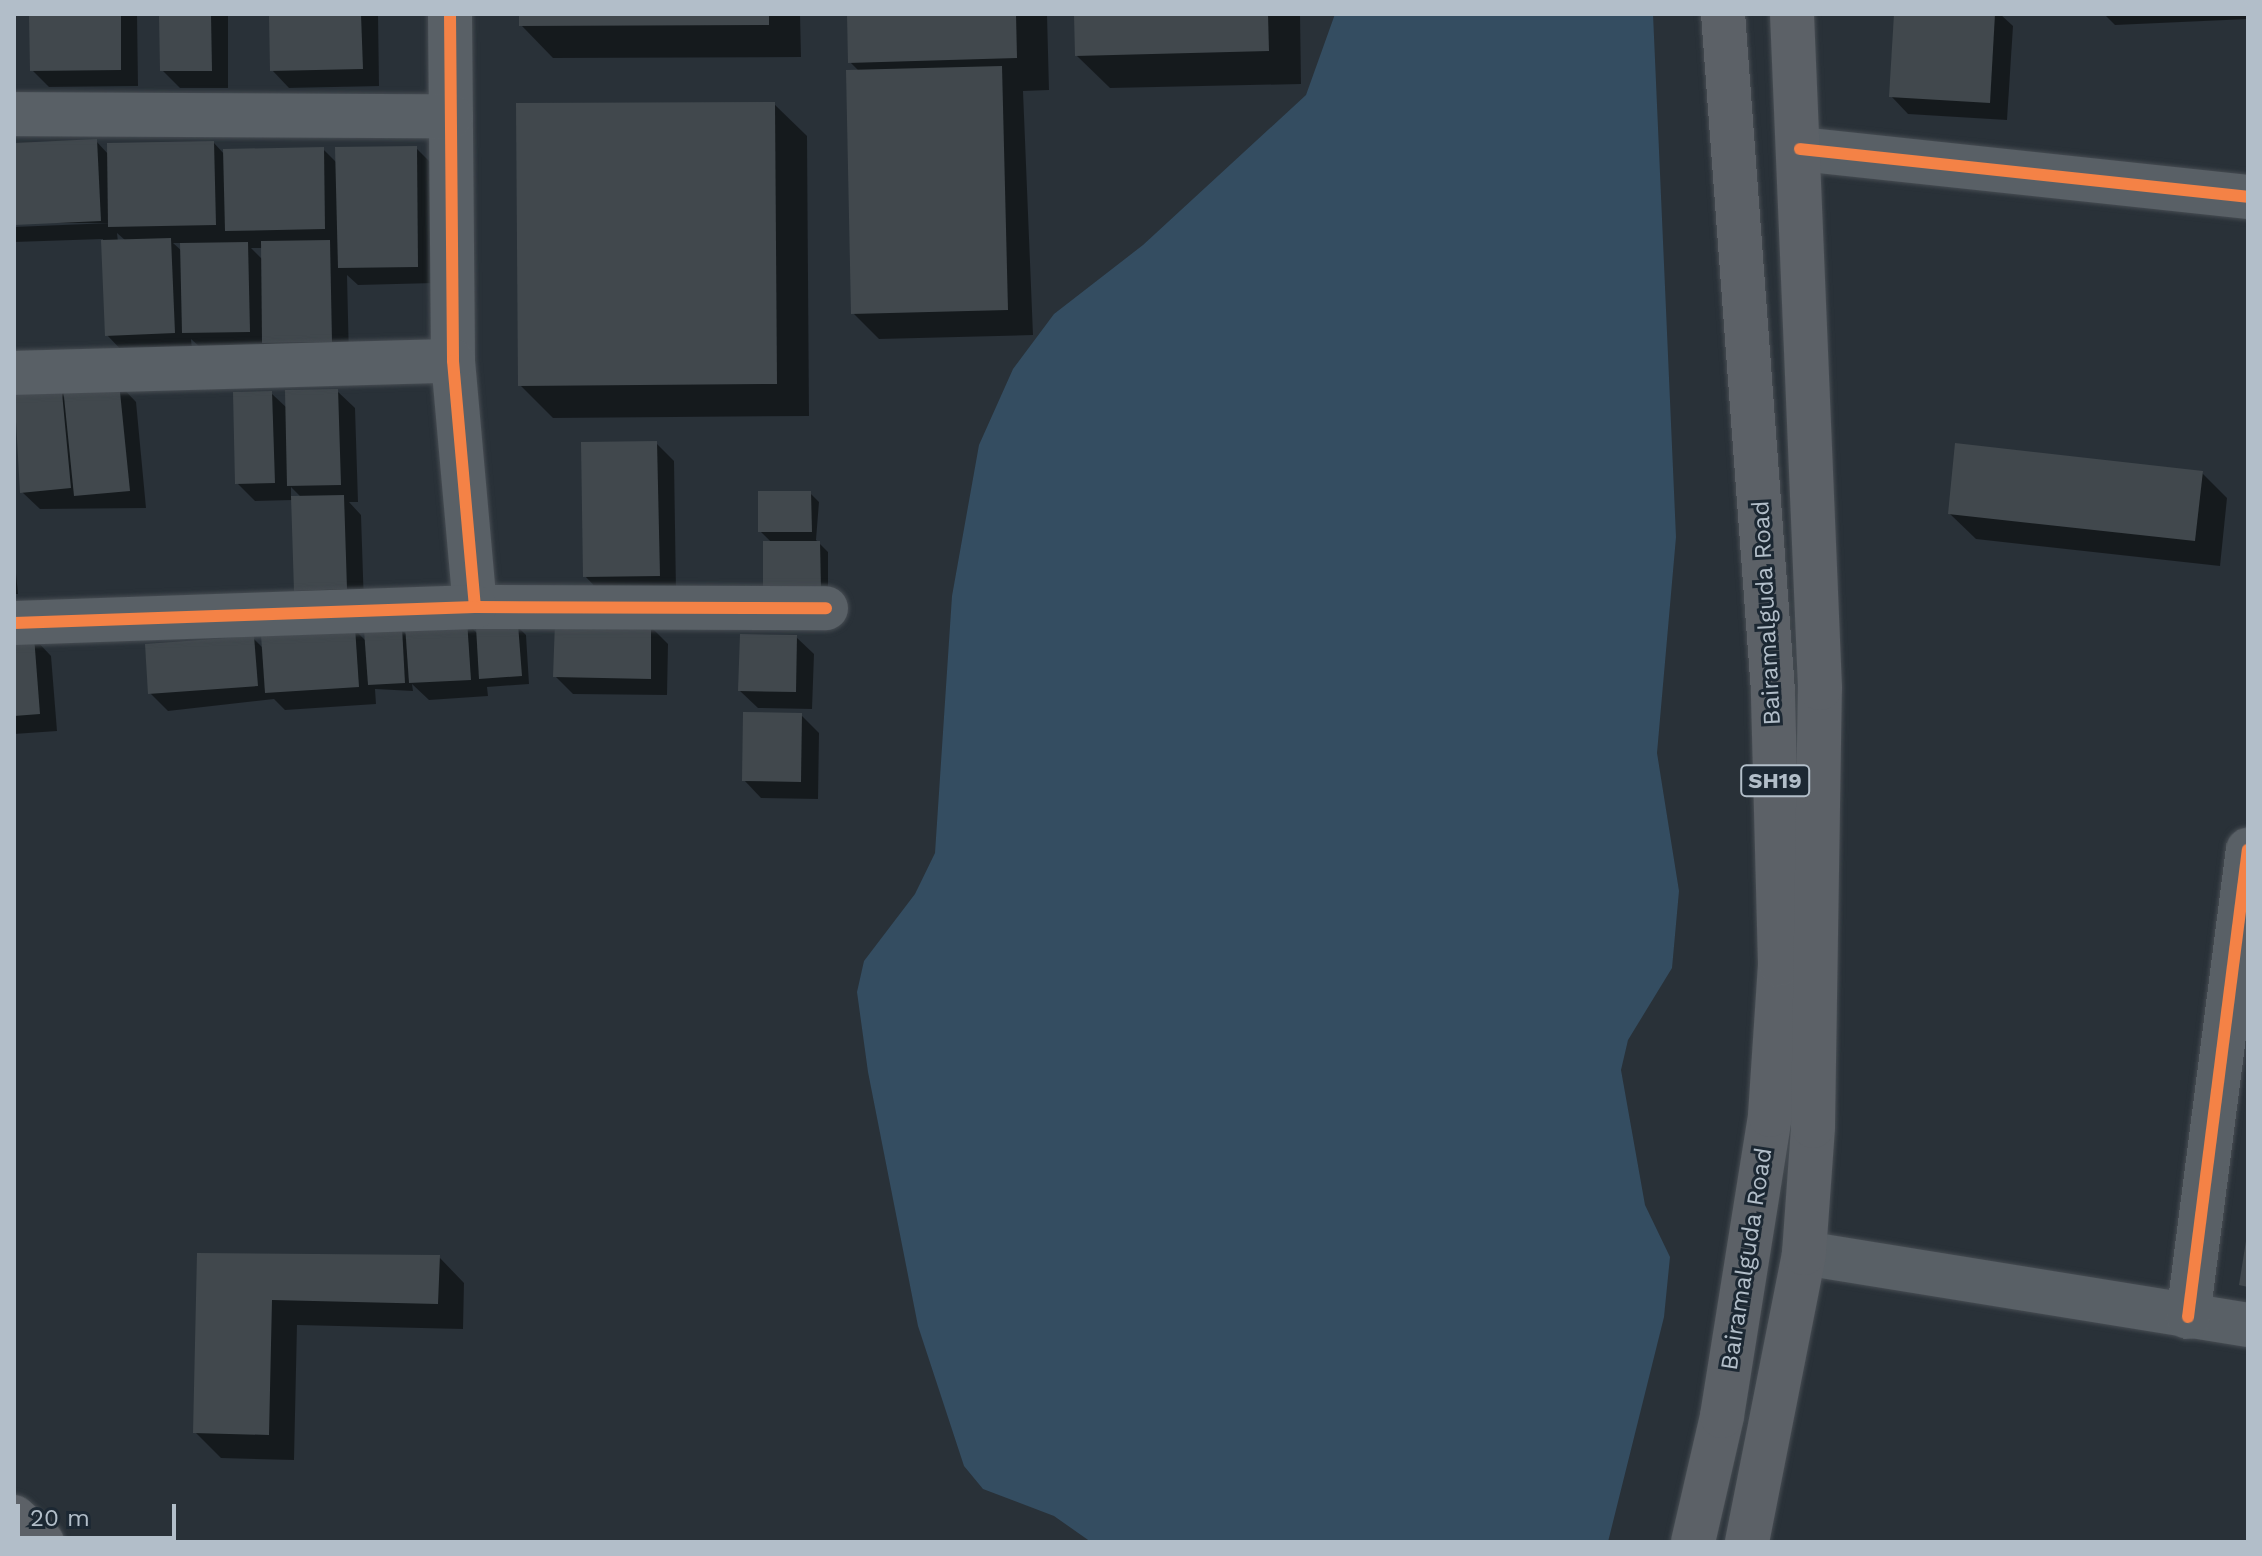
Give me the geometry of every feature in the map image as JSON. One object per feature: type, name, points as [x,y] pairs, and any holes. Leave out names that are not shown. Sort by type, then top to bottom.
[{"type":"main road","name":"Bairamalguda Road","points":[[1693,1542],[1722,1416],[1770,1115],[1780,964],[1773,691],[1723,14]]},
{"type":"main road","name":"Bairamalguda Road","points":[[1747,1542],[1804,1253],[1813,1126],[1820,688],[1792,14]]},
{"type":"main road","points":[[14,1517],[42,1542]]},
{"type":"street","points":[[450,14],[453,361],[475,607]]},
{"type":"street","points":[[14,114],[451,116]]},
{"type":"street","points":[[1800,149],[2248,197]]},
{"type":"street","points":[[14,373],[453,361]]},
{"type":"street","points":[[14,623],[475,607],[826,608]]},
{"type":"street","points":[[2188,1317],[2248,850]]},
{"type":"street","points":[[1804,1253],[2248,1325]]},
{"type":"water","points":[[1335,14],[1653,14],[1676,537],[1657,753],[1679,891],[1672,968],[1628,1040],[1621,1070],[1645,1205],[1670,1257],[1664,1317],[1608,1542],[1091,1542],[1054,1516],[983,1489],[964,1466],[918,1326],[868,1072],[857,992],[864,961],[915,894],[935,853],[952,596],[979,445],[1013,369],[1054,314],[1143,245],[1306,95]]},
{"type":"building","points":[[29,14],[121,14],[121,70],[30,71]]},
{"type":"building","points":[[159,14],[211,14],[212,71],[160,71]]},
{"type":"building","points":[[269,14],[361,14],[363,69],[270,71]]},
{"type":"building","points":[[519,14],[769,14],[769,25],[519,26]]},
{"type":"building","points":[[847,14],[1016,14],[1017,58],[848,63]]},
{"type":"building","points":[[1074,14],[1268,14],[1269,51],[1075,56]]},
{"type":"building","points":[[1894,14],[1995,14],[1990,103],[1889,97]]},
{"type":"building","points":[[1002,66],[1008,310],[851,314],[846,70]]},
{"type":"building","points":[[775,102],[777,384],[518,386],[516,103]]},
{"type":"building","points":[[97,139],[101,221],[14,225],[14,143]]},
{"type":"building","points":[[214,141],[216,225],[108,227],[107,143]]},
{"type":"building","points":[[417,146],[418,267],[338,268],[335,147]]},
{"type":"building","points":[[324,147],[325,229],[225,231],[223,149]]},
{"type":"building","points":[[171,238],[175,333],[105,336],[101,240]]},
{"type":"building","points":[[330,240],[332,342],[262,343],[261,241]]},
{"type":"building","points":[[248,242],[250,332],[182,333],[180,243]]},
{"type":"building","points":[[61,382],[71,488],[20,493],[14,386]]},
{"type":"building","points":[[119,382],[130,491],[74,496],[63,387]]},
{"type":"building","points":[[338,389],[341,485],[287,486],[285,390]]},
{"type":"building","points":[[272,391],[275,483],[235,484],[233,392]]},
{"type":"building","points":[[657,441],[660,576],[583,577],[581,442]]},
{"type":"building","points":[[1955,443],[2203,471],[2195,541],[1948,514]]},
{"type":"building","points":[[758,491],[811,491],[812,532],[758,532]]},
{"type":"building","points":[[344,495],[347,589],[294,591],[291,496]]},
{"type":"building","points":[[763,541],[820,541],[821,590],[763,590]]},
{"type":"building","points":[[467,620],[471,680],[409,683],[405,625]]},
{"type":"building","points":[[555,622],[651,624],[651,679],[553,677]]},
{"type":"building","points":[[518,624],[522,676],[479,679],[476,627]]},
{"type":"building","points":[[355,627],[359,687],[265,693],[261,635]]},
{"type":"building","points":[[402,627],[405,683],[368,685],[364,630]]},
{"type":"building","points":[[740,634],[797,635],[796,692],[738,691]]},
{"type":"building","points":[[34,636],[40,714],[14,716],[14,638]]},
{"type":"building","points":[[254,636],[258,686],[148,694],[145,644]]},
{"type":"building","points":[[743,712],[802,713],[801,782],[742,781]]},
{"type":"building","points":[[2248,1241],[2248,1287],[2239,1285]]},
{"type":"building","points":[[197,1253],[440,1255],[438,1304],[272,1300],[269,1435],[193,1433]]},
{"type":"cycle path","points":[[450,14],[453,361],[475,607],[826,608]]},
{"type":"cycle path","points":[[1800,149],[2248,197]]},
{"type":"cycle path","points":[[14,623],[475,607]]},
{"type":"cycle path","points":[[2188,1317],[2248,850]]}]
